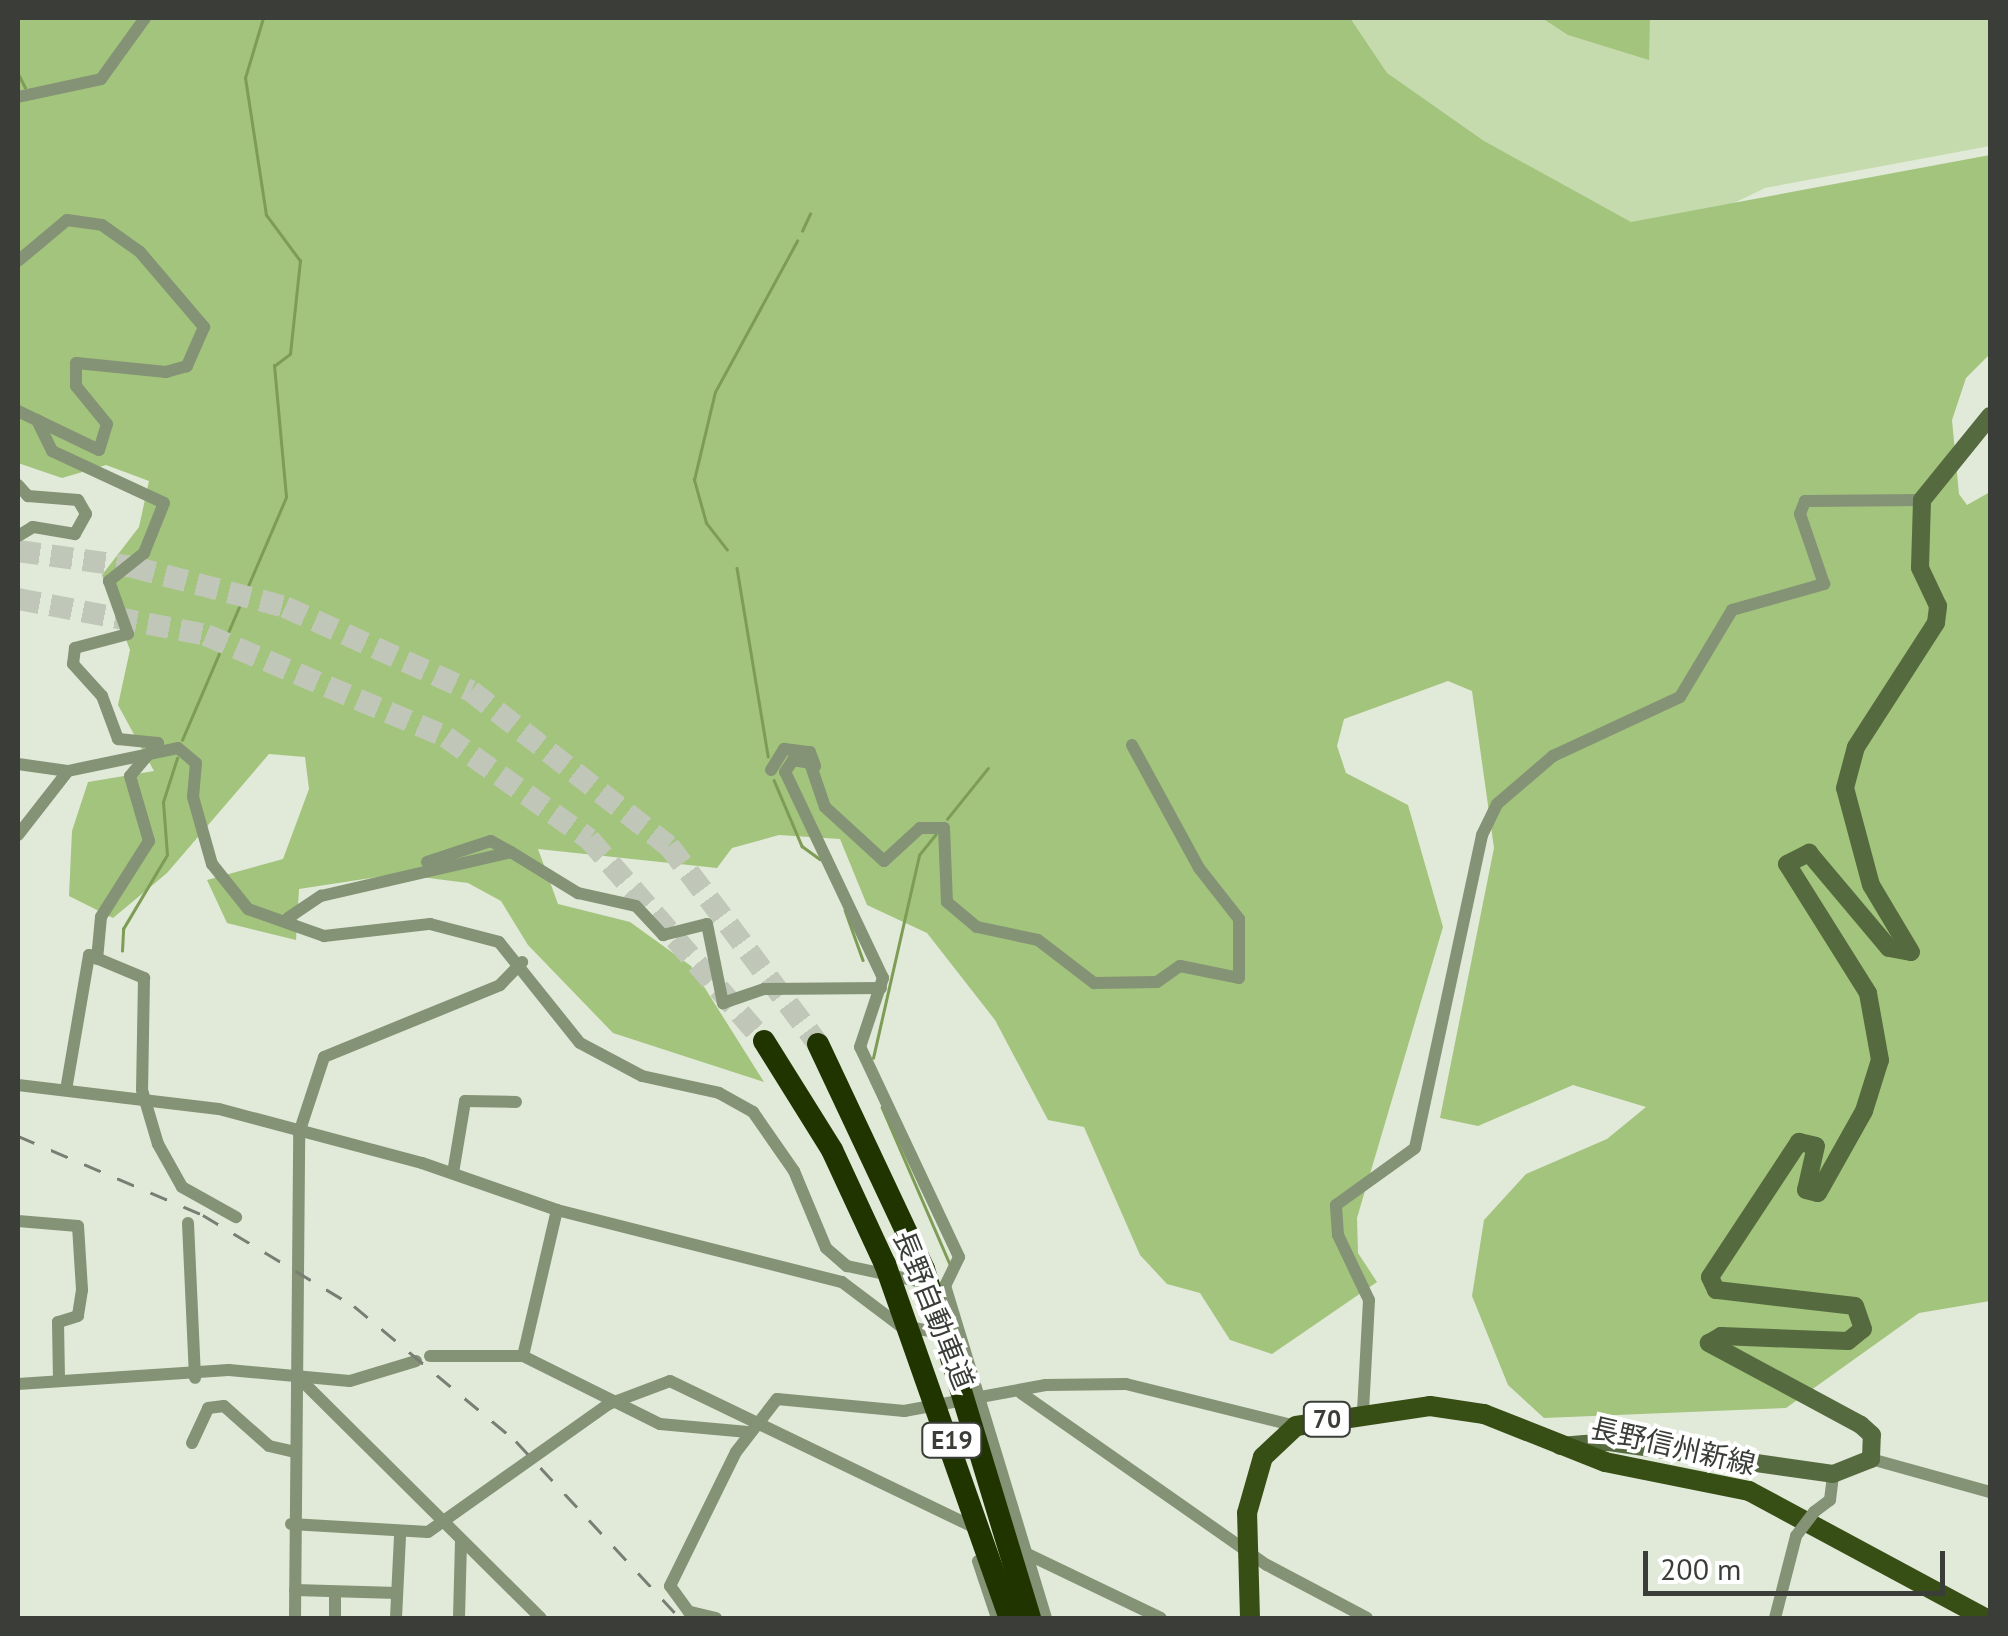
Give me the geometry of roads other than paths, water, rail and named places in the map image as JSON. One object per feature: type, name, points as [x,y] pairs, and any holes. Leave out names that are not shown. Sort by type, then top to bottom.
[{"type":"highway","name":"長野自動車道","points":[[764,1041],[832,1150],[886,1264],[1010,1618]]},
{"type":"highway","name":"長野自動車道","points":[[818,1044],[924,1269],[1030,1618]]},
{"type":"main road","points":[[1560,1446],[1609,1442],[1832,1474],[1871,1459],[1872,1436],[1861,1424],[1709,1343],[1721,1336],[1848,1341],[1863,1329],[1855,1306],[1716,1290],[1710,1277],[1799,1142],[1816,1146],[1806,1190],[1825,1188],[1880,1060],[1868,993],[1793,876],[1791,858],[1809,853],[1889,948],[1911,952],[1871,885],[1845,788],[1856,747],[1936,622],[1920,568],[1922,500],[1990,416]]},
{"type":"main road","name":"長野信州新線","points":[[1296,1426],[1364,1411],[1456,1407],[1560,1446],[1749,1490],[1986,1618]]},
{"type":"main road","name":"70","points":[[1250,1618],[1246,1544],[1256,1470],[1296,1426]]},
{"type":"street","points":[[18,97],[101,79],[145,18]]},
{"type":"street","points":[[18,261],[67,220],[102,225],[140,252],[204,327],[186,366],[143,374],[76,363],[76,386],[107,424],[99,450],[18,411]]},
{"type":"street","points":[[37,420],[52,452],[164,503],[144,553],[109,582],[128,634],[74,648],[73,664],[102,696],[118,740],[158,743],[155,752],[130,776],[149,841],[102,918],[97,960]]},
{"type":"street","points":[[18,486],[28,496],[78,500],[86,520],[75,534],[32,527],[18,536]]},
{"type":"street","points":[[1364,1411],[1369,1300],[1338,1234],[1336,1206],[1414,1148],[1488,819],[1554,756],[1680,696],[1732,610],[1824,584],[1800,514],[1805,502],[1922,500]]},
{"type":"street","points":[[771,770],[778,752],[798,748],[813,768],[825,807],[884,861],[920,828],[944,828],[940,882],[947,902],[977,928],[1038,940],[1094,983],[1157,982],[1180,966],[1238,978],[1239,919],[1132,746]]},
{"type":"street","points":[[18,764],[68,771],[178,748],[196,763],[200,836],[221,880],[248,909],[288,918],[329,936],[430,924],[499,942],[522,962],[599,1056],[753,1112],[794,1172],[826,1248],[847,1266],[945,1286]]},
{"type":"street","points":[[813,768],[793,760],[785,781],[849,892],[882,988],[860,1046],[959,1257],[945,1286],[1046,1618]]},
{"type":"street","points":[[18,835],[68,771]]},
{"type":"street","points":[[427,862],[490,841],[578,893],[636,906],[663,935],[707,924],[723,1003],[764,990],[882,988]]},
{"type":"street","points":[[288,918],[322,896],[511,852]]},
{"type":"street","points":[[66,1090],[89,954],[144,978],[141,1069],[158,1144],[182,1187],[236,1217]]},
{"type":"street","points":[[294,1618],[291,1451],[299,1132],[324,1057],[500,985],[522,962]]},
{"type":"street","points":[[18,1085],[219,1109],[454,1173],[557,1210],[842,1282],[899,1324],[962,1338]]},
{"type":"street","points":[[454,1173],[465,1102],[516,1102]]},
{"type":"street","points":[[523,1356],[557,1210]]},
{"type":"street","points":[[18,1221],[78,1226],[78,1316],[58,1322],[59,1381]]},
{"type":"street","points":[[188,1223],[195,1378]]},
{"type":"street","points":[[430,1356],[523,1356],[610,1404],[660,1424],[748,1432]]},
{"type":"street","points":[[18,1384],[294,1373],[350,1381],[416,1361]]},
{"type":"street","points":[[294,1373],[541,1618]]},
{"type":"street","points":[[291,1524],[400,1535],[448,1524],[610,1404],[670,1381],[757,1418],[1161,1618]]},
{"type":"street","points":[[716,1618],[690,1612],[670,1586],[748,1432],[757,1418],[789,1398],[904,1411],[981,1403],[1021,1393],[1126,1384],[1296,1426]]},
{"type":"street","points":[[1021,1393],[1246,1544],[1367,1618]]},
{"type":"street","points":[[192,1442],[208,1408],[224,1406],[269,1446],[291,1451]]},
{"type":"street","points":[[1871,1459],[1990,1492]]},
{"type":"street","points":[[1775,1618],[1796,1536],[1814,1512],[1830,1500],[1832,1474]]},
{"type":"street","points":[[968,1524],[996,1618]]},
{"type":"street","points":[[396,1618],[400,1535]]},
{"type":"street","points":[[459,1618],[461,1542]]},
{"type":"street","points":[[295,1590],[397,1593]]},
{"type":"street","points":[[335,1618],[336,1592]]},
{"type":"street","points":[[522,1618],[523,1601]]},
{"type":"waterway","points":[[182,740],[286,497],[274,366],[290,354],[300,261],[266,215],[245,78],[263,18]]},
{"type":"waterway","points":[[18,73],[25,87]]},
{"type":"waterway","points":[[802,231],[810,214]]},
{"type":"waterway","points":[[727,550],[706,523],[694,480],[715,392],[797,241]]},
{"type":"waterway","points":[[737,568],[768,756]]},
{"type":"waterway","points":[[122,951],[123,929],[167,855],[163,802],[177,758]]},
{"type":"waterway","points":[[947,819],[988,768]]},
{"type":"waterway","points":[[774,780],[802,846],[820,859]]},
{"type":"waterway","points":[[873,1058],[919,855],[935,835]]},
{"type":"waterway","points":[[845,910],[863,960]]},
{"type":"waterway","points":[[882,1107],[950,1264]]},
{"type":"tunnel","points":[[18,551],[133,567],[285,607],[471,691],[669,846],[818,1044]]},
{"type":"tunnel","points":[[18,599],[206,635],[446,737],[589,839],[764,1041]]},
{"type":"railway","points":[[18,1136],[203,1215],[354,1306],[516,1441],[680,1618]]}]
